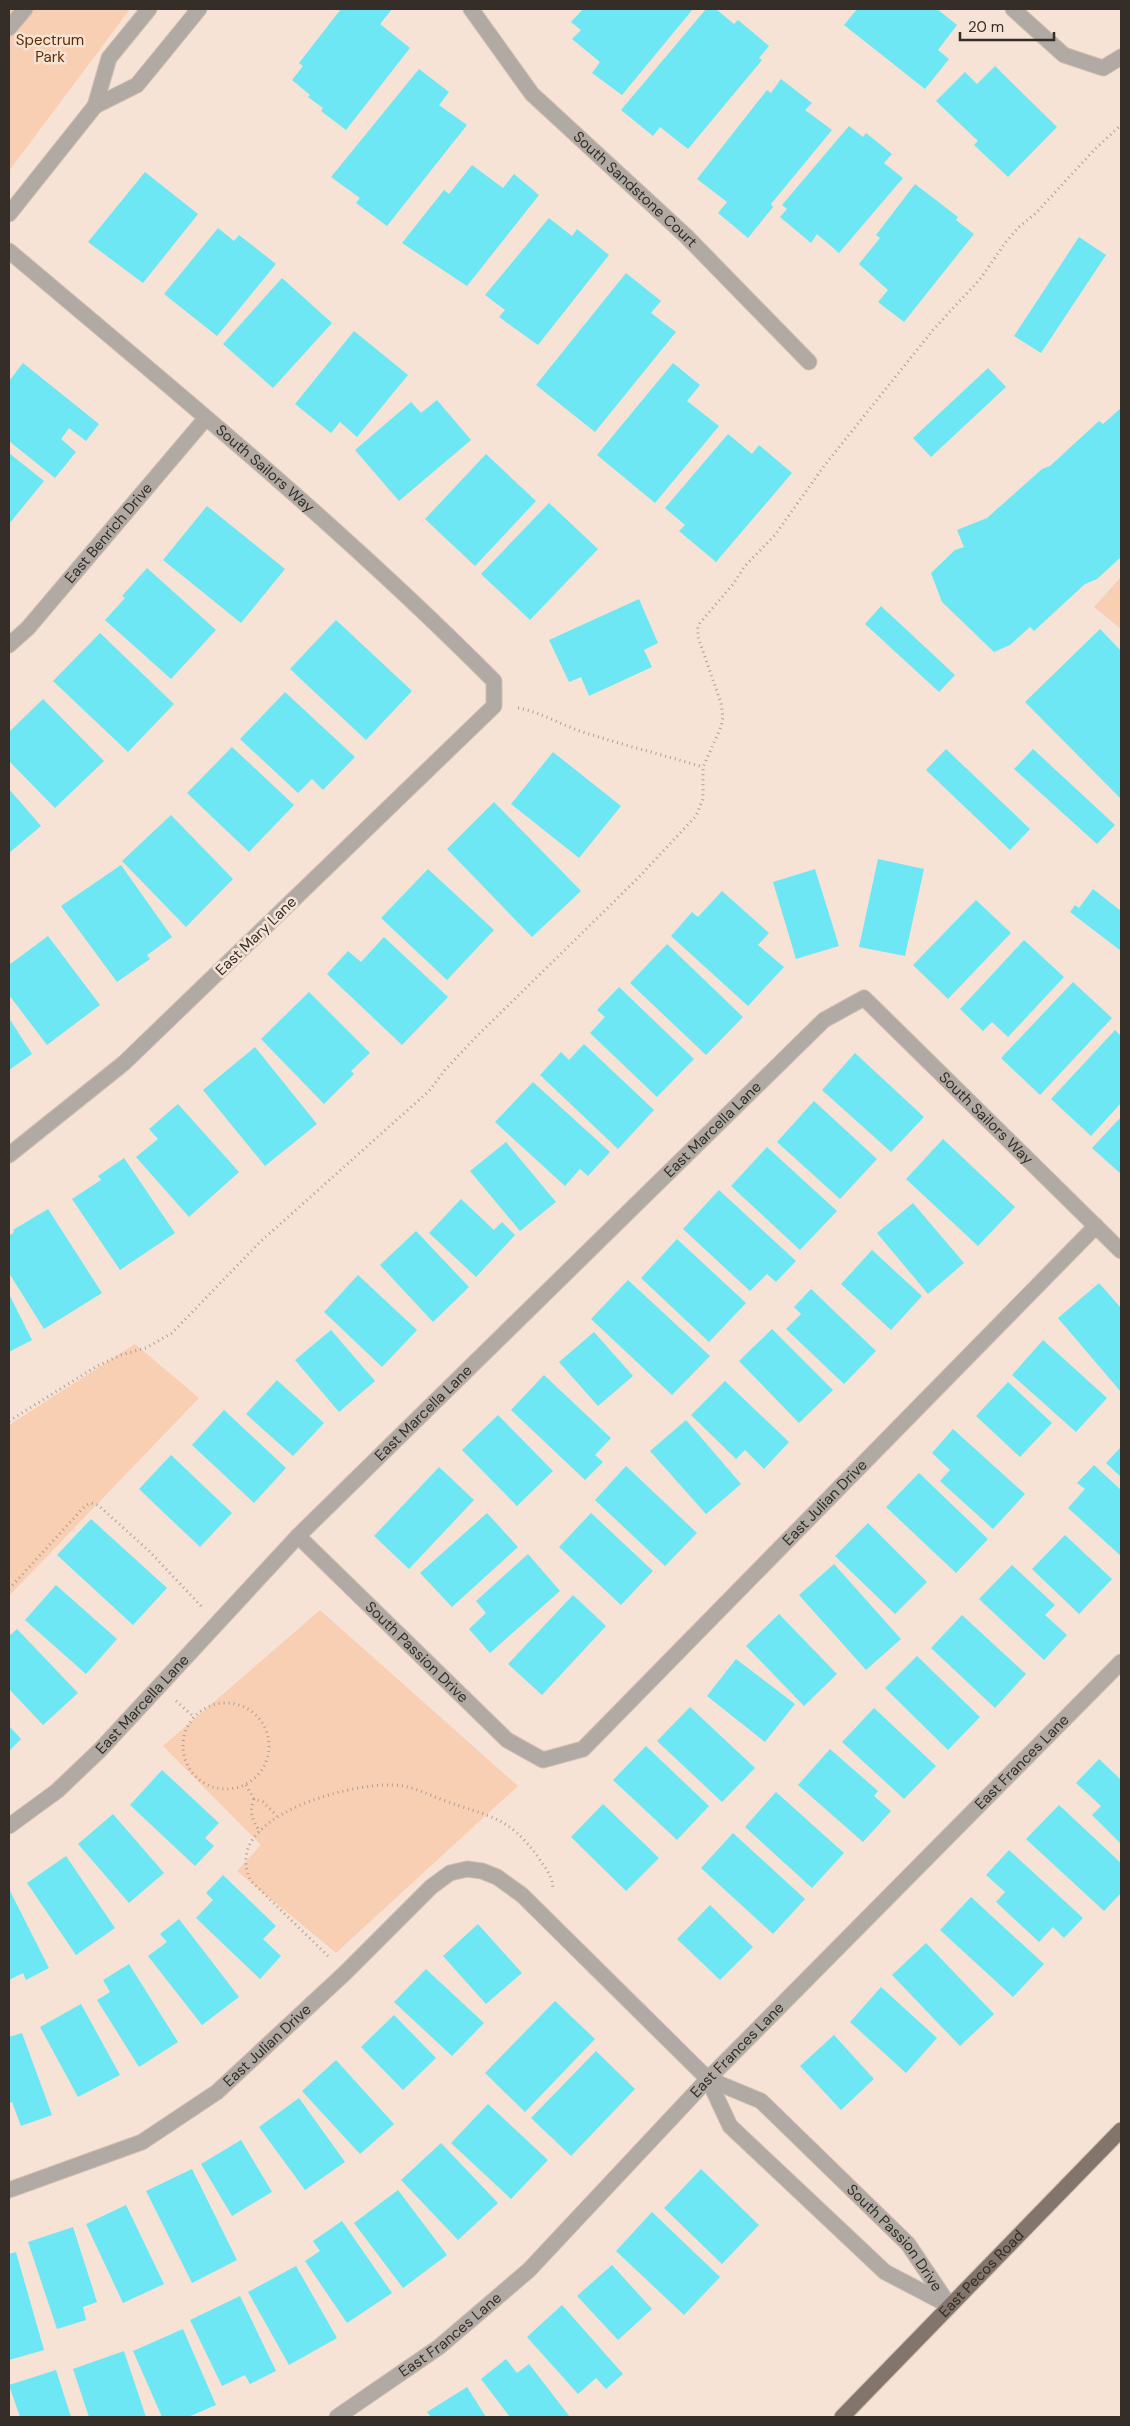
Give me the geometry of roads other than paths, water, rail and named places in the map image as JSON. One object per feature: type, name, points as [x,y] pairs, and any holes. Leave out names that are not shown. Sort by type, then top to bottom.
[{"type":"main road","name":"East Pecos Road","points":[[842,2417],[1121,2130]]},
{"type":"street","points":[[9,28],[25,9]]},
{"type":"street","points":[[9,214],[96,106],[109,58],[149,9]]},
{"type":"street","points":[[96,106],[137,85],[199,9]]},
{"type":"street","name":"South Sandstone Court","points":[[471,9],[532,94],[686,236],[809,362]]},
{"type":"street","points":[[1013,9],[1064,55],[1103,68],[1121,57]]},
{"type":"street","name":"South Sailors Way","points":[[9,251],[206,418],[421,608],[494,681],[494,706]]},
{"type":"street","name":"East Benrich Drive","points":[[9,644],[28,628],[206,418]]},
{"type":"street","name":"East Mary Lane","points":[[9,1155],[124,1064],[494,706]]},
{"type":"street","name":"South Sailors Way","points":[[846,1007],[864,998],[1121,1252]]},
{"type":"street","name":"East Marcella Lane","points":[[9,1826],[57,1790],[100,1750],[298,1536],[824,1020],[846,1007]]},
{"type":"street","name":"East Julian Drive","points":[[543,1760],[583,1749],[1096,1226]]},
{"type":"street","name":"South Passion Drive","points":[[298,1536],[507,1740],[543,1760]]},
{"type":"street","name":"East Frances Lane","points":[[336,2417],[439,2347],[529,2270],[708,2079],[1121,1662]]},
{"type":"street","name":"East Julian Drive","points":[[9,2190],[142,2142],[217,2092],[345,1973],[430,1887],[450,1873],[467,1869],[482,1871],[498,1877]]},
{"type":"street","name":"South Passion Drive","points":[[498,1877],[522,1895],[708,2079],[730,2126],[884,2272],[950,2306]]},
{"type":"street","name":"South Passion Drive","points":[[708,2079],[761,2101],[908,2244],[950,2306]]},
{"type":"park label","name":"Spectrum Park","points":[[50,48]]}]
